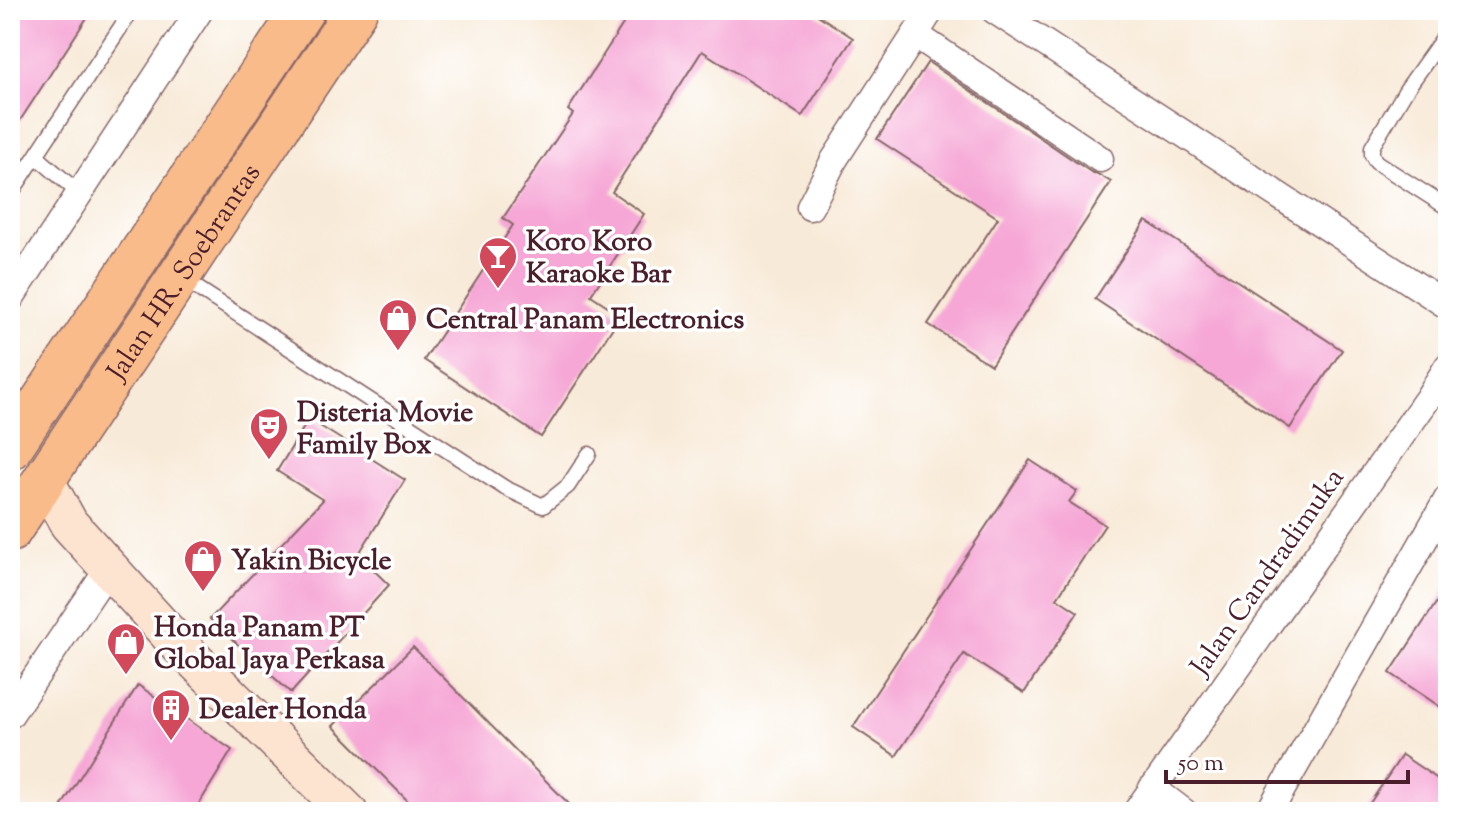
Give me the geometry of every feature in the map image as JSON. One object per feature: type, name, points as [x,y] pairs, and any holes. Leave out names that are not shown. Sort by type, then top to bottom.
[{"type":"main road","name":"Jalan HR. Soebrantas","points":[[10,449],[303,10]]},
{"type":"main road","name":"Jalan HR. Soebrantas","points":[[10,531],[356,10]]},
{"type":"main road","points":[[44,479],[69,524],[177,643],[348,812]]},
{"type":"street","points":[[10,299],[200,10]]},
{"type":"street","points":[[810,207],[834,160],[931,10]]},
{"type":"street","points":[[994,10],[1448,306]]},
{"type":"street","points":[[916,35],[1100,159]]},
{"type":"street","name":"Jalan Candradimuka","points":[[1136,812],[1448,366]]},
{"type":"street","points":[[1269,812],[1448,498]]},
{"type":"street","points":[[10,715],[109,568]]},
{"type":"street","points":[[1152,788],[1184,812]]},
{"type":"lane","points":[[10,195],[132,10]]},
{"type":"lane","points":[[1448,31],[1406,90],[1372,147],[1372,155],[1376,162],[1448,208]]},
{"type":"lane","points":[[36,156],[80,194]]},
{"type":"lane","points":[[180,277],[505,488],[543,506],[568,486],[589,454]]},
{"type":"building","points":[[10,10],[92,10],[10,136]]},
{"type":"building","points":[[632,10],[810,10],[853,38],[802,116],[702,51],[612,192],[644,214],[591,295],[621,315],[541,437],[424,360],[513,225],[503,218],[573,114],[568,110]]},
{"type":"building","points":[[928,62],[1091,172],[1111,182],[991,365],[928,324],[998,218],[877,139]]},
{"type":"building","points":[[1146,221],[1342,350],[1290,428],[1095,299]]},
{"type":"building","points":[[309,419],[405,480],[358,555],[389,585],[291,693],[210,619],[323,500],[277,471]]},
{"type":"building","points":[[1030,460],[1077,491],[1069,502],[1105,525],[1057,598],[1078,612],[1024,693],[964,654],[896,756],[853,727]]},
{"type":"building","points":[[1448,585],[1448,712],[1390,673]]},
{"type":"building","points":[[413,647],[577,812],[419,812],[333,726]]},
{"type":"building","points":[[138,685],[232,750],[194,812],[58,812]]},
{"type":"building","points":[[1402,755],[1448,786],[1448,812],[1364,812]]},
{"type":"place","name":"Koro Koro Karaoke Bar","points":[[498,290]]},
{"type":"place","name":"Central Panam Electronics","points":[[398,352]]},
{"type":"place","name":"Disteria Movie Family Box","points":[[269,461]]},
{"type":"place","name":"Yakin Bicycle","points":[[203,593]]},
{"type":"place","name":"Honda Panam PT Global Jaya Perkasa","points":[[126,676]]},
{"type":"place","name":"Dealer Honda","points":[[171,742]]}]
